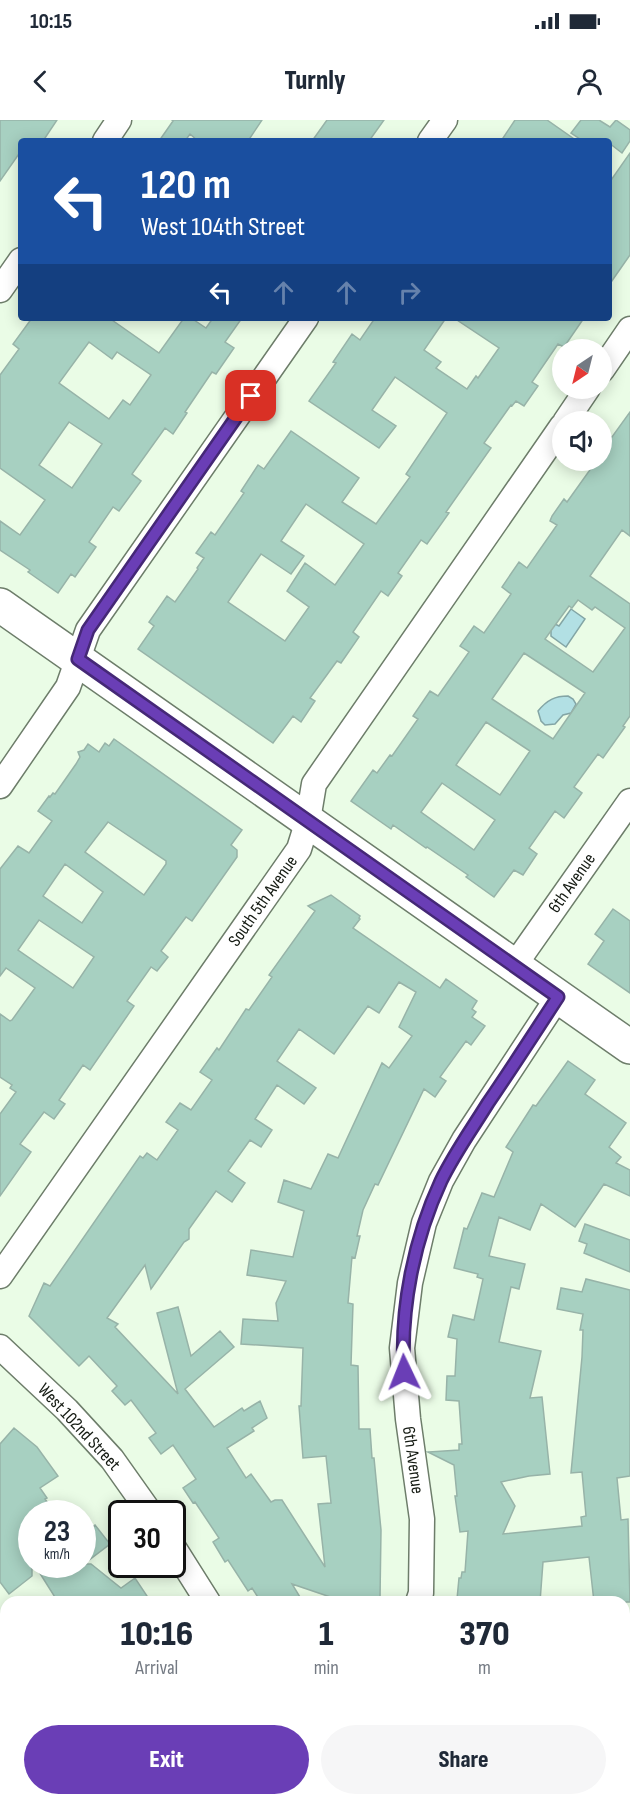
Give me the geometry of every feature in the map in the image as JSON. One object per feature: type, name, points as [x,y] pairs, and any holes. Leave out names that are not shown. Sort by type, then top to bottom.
[{"type":"street","points":[[107,138],[119,120]]},
{"type":"street","points":[[432,138],[445,120]]},
{"type":"street","points":[[0,290],[18,264]]},
{"type":"street","points":[[0,786],[68,687],[88,630],[304,321]]},
{"type":"street","points":[[612,355],[630,328]]},
{"type":"street","name":"South 5th Avenue","points":[[0,1276],[299,849],[308,820],[314,784],[552,440]]},
{"type":"street","points":[[0,605],[630,1047]]},
{"type":"street","name":"6th Avenue","points":[[514,966],[630,801]]},
{"type":"street","name":"6th Avenue","points":[[420,1596],[422,1519],[408,1419],[402,1348],[410,1282],[424,1223],[441,1181],[464,1140],[558,997]]},
{"type":"street","name":"West 102nd Street","points":[[0,1347],[68,1410],[104,1451],[141,1500]]},
{"type":"street","points":[[186,1567],[204,1596]]},
{"type":"water","points":[[571,609],[585,619],[566,647],[551,636],[551,628],[555,624],[559,626]]},
{"type":"water","points":[[568,696],[576,704],[571,713],[563,715],[555,724],[545,725],[538,711],[552,699]]},
{"type":"building","points":[[0,120],[57,120],[45,138],[18,138],[18,155],[0,181]]},
{"type":"building","points":[[262,120],[250,138],[195,138],[190,134],[187,138],[161,138],[173,121]]},
{"type":"building","points":[[327,120],[384,120],[371,138],[314,138]]},
{"type":"building","points":[[515,120],[547,120],[573,138],[503,138]]},
{"type":"building","points":[[581,120],[599,120],[610,127],[616,120],[630,130],[630,141],[622,153],[612,145],[612,138],[578,138],[571,133]]},
{"type":"building","points":[[630,153],[630,255],[612,281],[612,179]]},
{"type":"building","points":[[30,321],[113,321],[159,353],[182,321],[196,321],[206,328],[211,321],[240,321],[225,342],[234,348],[216,374],[212,372],[173,434],[165,428],[132,474],[141,481],[119,511],[113,507],[89,542],[96,547],[75,577],[71,574],[58,593],[28,572],[30,570],[0,550],[0,521],[20,535],[45,500],[0,468],[0,375],[19,349],[13,344]],"holes":[[[89,342],[112,359],[117,352],[151,375],[130,405],[123,400],[109,419],[59,383]],[[69,422],[102,444],[72,488],[39,465]]]},
{"type":"building","points":[[373,321],[444,321],[424,350],[441,362],[436,368],[467,389],[476,376],[478,378],[499,348],[458,321],[582,321],[570,339],[552,339],[552,353],[532,382],[538,386],[524,406],[516,401],[511,405],[484,443],[491,448],[446,512],[449,513],[427,544],[421,540],[398,573],[402,576],[388,596],[381,591],[353,632],[359,637],[341,663],[337,661],[310,698],[315,701],[301,722],[293,716],[273,743],[138,649],[154,626],[149,622],[167,596],[175,602],[198,569],[204,558],[196,553],[211,532],[215,535],[244,493],[241,491],[258,465],[264,469],[291,431],[359,478],[342,502],[376,524],[410,477],[406,474],[447,413],[395,377],[372,410],[396,426],[379,448],[309,401],[336,363],[333,362],[352,334],[360,340]],"holes":[[[306,504],[364,544],[335,585],[305,563],[287,591],[309,607],[285,641],[228,602],[261,554],[291,574],[304,556],[281,541]]]},
{"type":"building","points":[[630,412],[630,536],[622,530],[590,576],[630,604],[630,716],[603,758],[598,754],[574,787],[582,793],[564,818],[555,811],[529,848],[537,854],[523,875],[514,870],[494,897],[466,877],[468,875],[427,847],[393,825],[391,829],[351,801],[373,770],[377,773],[390,755],[392,756],[418,719],[413,716],[430,691],[438,696],[469,652],[460,646],[474,626],[484,633],[511,594],[502,587],[519,562],[527,568],[557,525],[550,521],[552,516],[564,499],[567,502],[589,471],[612,471],[612,437]],"holes":[[[578,600],[592,610],[595,607],[625,628],[593,672],[545,639],[569,606],[572,608]],[[524,653],[585,693],[553,739],[492,699]],[[486,722],[530,751],[500,795],[456,765]],[[442,783],[495,820],[474,850],[421,812]]]},
{"type":"building","points":[[114,739],[242,830],[231,845],[237,850],[237,857],[192,921],[186,917],[161,951],[168,957],[157,971],[151,967],[127,1001],[134,1006],[90,1070],[83,1065],[59,1100],[65,1104],[54,1119],[44,1112],[20,1144],[31,1152],[0,1196],[0,1114],[16,1092],[10,1088],[12,1085],[0,1077],[0,1014],[12,1020],[35,988],[6,968],[0,976],[0,869],[18,846],[29,853],[52,821],[38,811],[49,796],[55,794],[76,764],[80,757],[78,752],[84,750],[88,744],[99,752],[105,743],[109,746]],"holes":[[[108,822],[166,861],[144,895],[85,852]],[[65,864],[103,892],[82,923],[43,896]],[[39,920],[94,957],[73,988],[18,950]]]},
{"type":"building","points":[[331,895],[360,916],[353,928],[440,988],[446,979],[477,1001],[472,1009],[476,1012],[472,1017],[485,1026],[471,1045],[466,1041],[440,1077],[446,1081],[435,1097],[424,1089],[378,1185],[375,1184],[363,1210],[355,1258],[352,1257],[348,1303],[353,1304],[351,1365],[358,1366],[359,1429],[370,1429],[372,1458],[374,1458],[381,1530],[380,1596],[327,1596],[292,1584],[299,1596],[257,1596],[252,1588],[248,1591],[228,1560],[225,1562],[213,1542],[219,1538],[183,1488],[196,1479],[173,1445],[161,1454],[149,1438],[156,1433],[131,1400],[125,1405],[112,1391],[117,1386],[89,1356],[79,1366],[29,1316],[44,1283],[50,1286],[140,1156],[143,1158],[147,1153],[157,1160],[178,1130],[166,1122],[180,1103],[191,1110],[212,1080],[200,1072],[217,1048],[219,1050],[246,1009],[249,1010],[272,977],[269,975],[315,911],[308,906]],"holes":[[[399,982],[416,992],[399,1027],[412,1036],[389,1068],[382,1063],[338,1158],[328,1154],[311,1189],[284,1180],[278,1202],[304,1211],[293,1257],[251,1250],[247,1275],[286,1281],[276,1303],[278,1321],[243,1319],[241,1344],[303,1348],[301,1406],[299,1406],[303,1458],[326,1456],[331,1503],[318,1504],[325,1567],[282,1500],[271,1502],[251,1474],[246,1478],[227,1448],[254,1431],[252,1428],[267,1418],[260,1401],[244,1411],[242,1408],[214,1427],[185,1389],[234,1347],[220,1331],[191,1356],[178,1307],[157,1313],[178,1394],[115,1327],[118,1324],[107,1318],[145,1265],[151,1289],[184,1242],[189,1239],[189,1229],[216,1191],[232,1202],[245,1183],[228,1171],[250,1140],[261,1147],[272,1130],[255,1119],[277,1085],[304,1104],[316,1088],[277,1061],[299,1029],[334,1054],[368,1006],[379,1013]]]},
{"type":"building","points":[[613,909],[630,921],[630,993],[588,964],[604,941],[595,934]]},
{"type":"building","points":[[568,1061],[595,1080],[585,1094],[626,1123],[609,1147],[621,1157],[616,1163],[630,1170],[630,1196],[604,1184],[575,1227],[541,1204],[530,1230],[499,1217],[489,1256],[525,1264],[519,1289],[511,1287],[499,1342],[541,1351],[530,1398],[542,1397],[550,1474],[501,1482],[515,1506],[503,1534],[582,1526],[581,1517],[586,1516],[582,1472],[571,1473],[582,1357],[583,1330],[580,1330],[583,1314],[557,1309],[561,1288],[582,1292],[586,1279],[630,1290],[630,1476],[617,1478],[621,1520],[628,1519],[630,1596],[593,1596],[589,1557],[543,1562],[540,1596],[457,1596],[459,1578],[462,1572],[465,1572],[468,1531],[460,1532],[454,1465],[428,1452],[459,1450],[459,1444],[462,1444],[459,1401],[446,1400],[447,1376],[455,1376],[457,1339],[448,1337],[453,1315],[474,1320],[483,1279],[477,1277],[478,1274],[454,1268],[464,1228],[467,1229],[482,1193],[494,1197],[513,1152],[506,1147],[533,1105],[536,1106]]},
{"type":"building","points":[[585,1224],[630,1240],[630,1272],[584,1253],[587,1244],[579,1241]]},
{"type":"building","points":[[14,1428],[37,1447],[58,1476],[40,1488],[47,1498],[46,1500],[18,1500],[18,1578],[29,1578],[9,1594],[0,1582],[0,1444]]},
{"type":"building","points":[[96,1526],[108,1541],[108,1546],[96,1555]]},
{"type":"building","points":[[96,1568],[121,1588],[135,1578],[147,1596],[54,1596],[43,1578],[96,1578]]},
{"type":"route","points":[[251,396],[88,630],[78,659],[558,997],[464,1140],[441,1181],[424,1223],[410,1282],[402,1348],[404,1372]]}]
